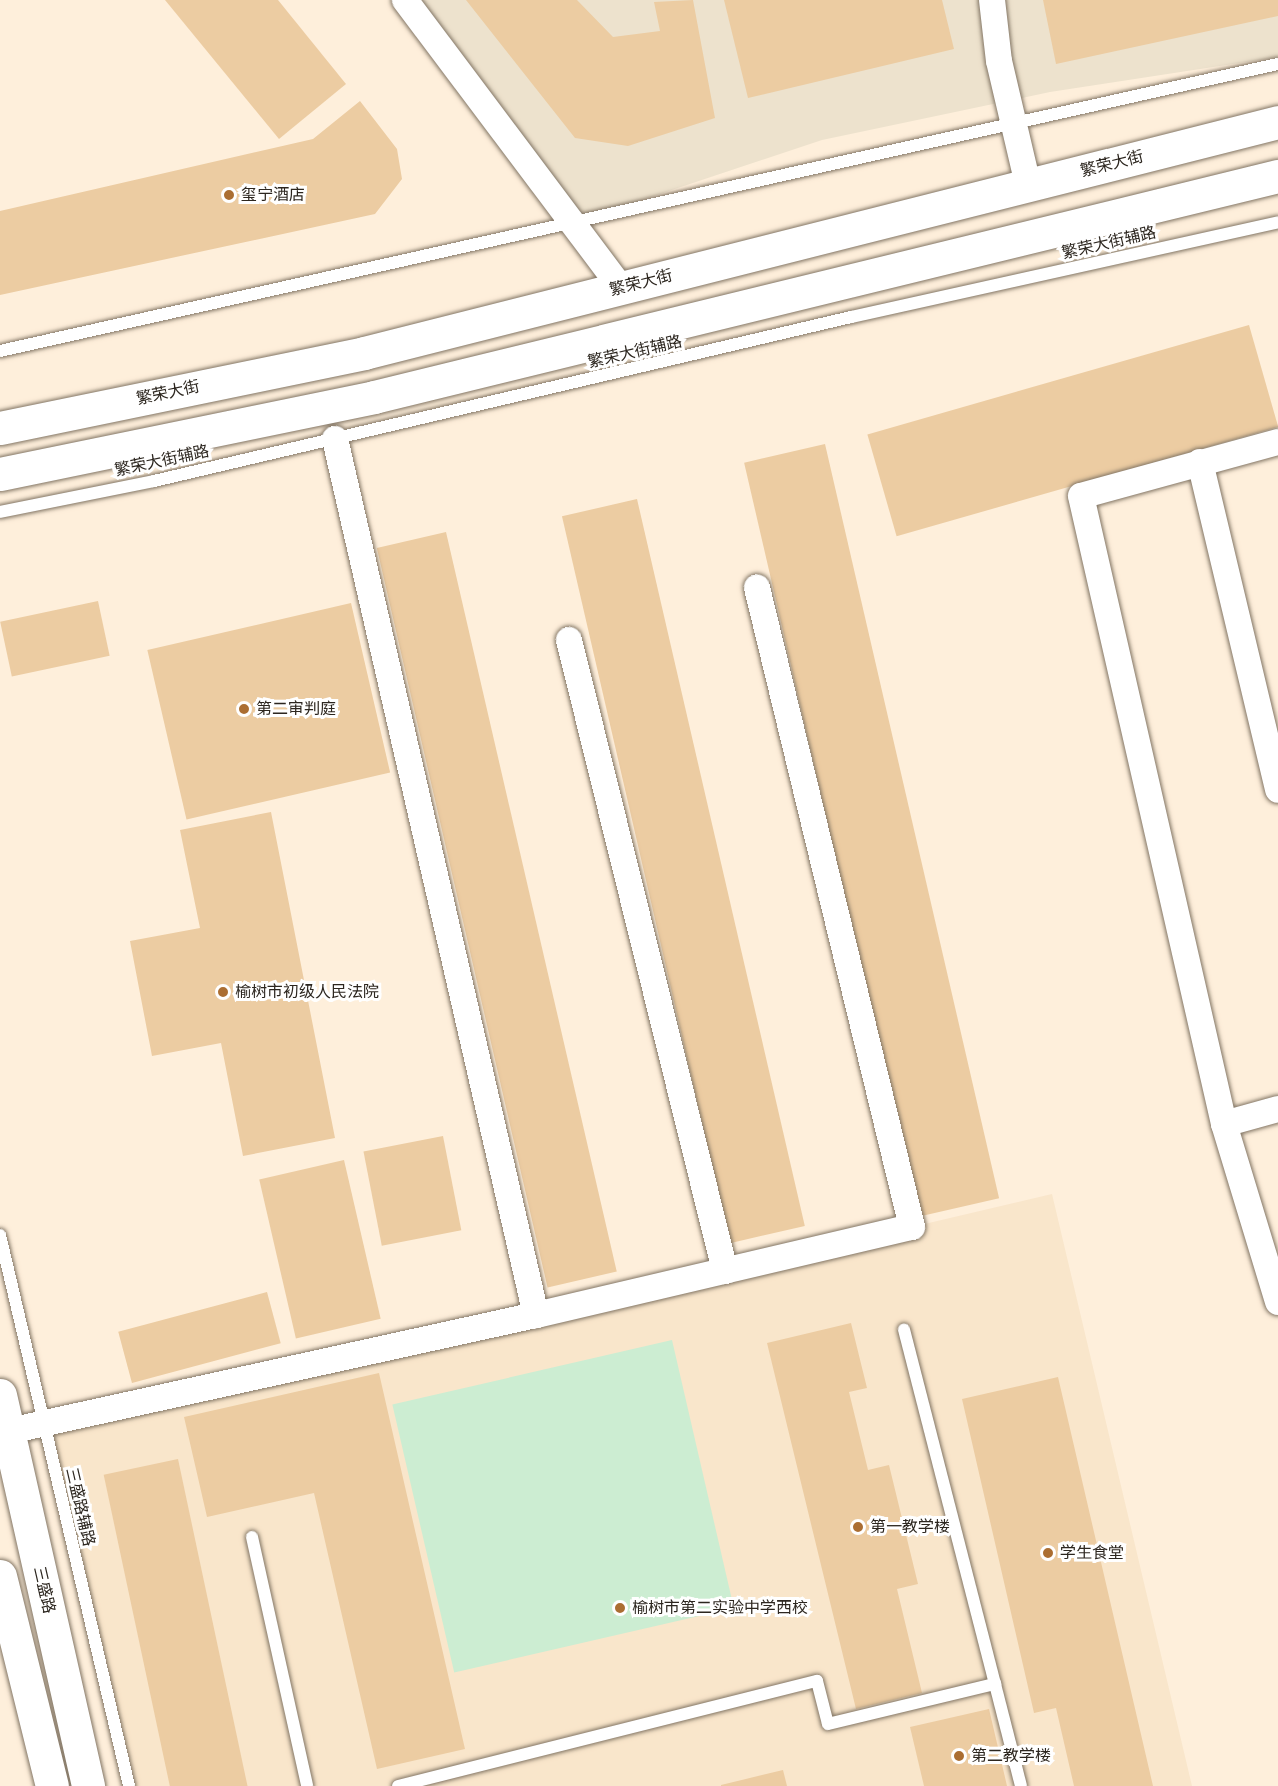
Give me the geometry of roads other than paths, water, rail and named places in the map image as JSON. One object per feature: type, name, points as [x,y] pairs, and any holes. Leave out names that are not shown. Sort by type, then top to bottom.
[{"type":"main road","name":"繁荣大街","points":[[0,428],[364,353],[1278,122]]},
{"type":"main road","points":[[0,474],[374,397],[1278,176]]},
{"type":"main road","name":"三盛路","points":[[0,1395],[4,1432],[88,1786]]},
{"type":"main road","points":[[0,1576],[52,1786]]},
{"type":"street","points":[[405,0],[621,288]]},
{"type":"street","points":[[992,0],[999,61],[1028,185]]},
{"type":"street","points":[[335,439],[536,1315]]},
{"type":"street","points":[[1278,442],[1081,496],[1224,1124],[1278,1302]]},
{"type":"street","points":[[1200,462],[1278,790]]},
{"type":"street","points":[[4,1432],[536,1315],[912,1227],[757,588]]},
{"type":"street","points":[[569,640],[725,1271]]},
{"type":"street","points":[[1224,1124],[1278,1109]]},
{"type":"lane","points":[[0,351],[573,223],[1013,121],[1278,64]]},
{"type":"lane","name":"繁荣大街辅路","points":[[0,512],[335,439],[851,317],[1278,222]]},
{"type":"lane","name":"三盛路辅路","points":[[0,1234],[129,1786]]},
{"type":"lane","points":[[904,1330],[1021,1786]]},
{"type":"lane","points":[[252,1537],[307,1786]]},
{"type":"lane","points":[[398,1786],[817,1681],[828,1724],[995,1684]]},
{"type":"place","name":"玺宁酒店","points":[[229,195]]},
{"type":"place","name":"第二审判庭","points":[[244,709]]},
{"type":"place","name":"榆树市初级人民法院","points":[[223,992]]},
{"type":"place","name":"第一教学楼","points":[[858,1527]]},
{"type":"place","name":"学生食堂","points":[[1048,1553]]},
{"type":"place","name":"榆树市第二实验中学西校","points":[[620,1608]]},
{"type":"place","name":"第二教学楼","points":[[959,1756]]}]
